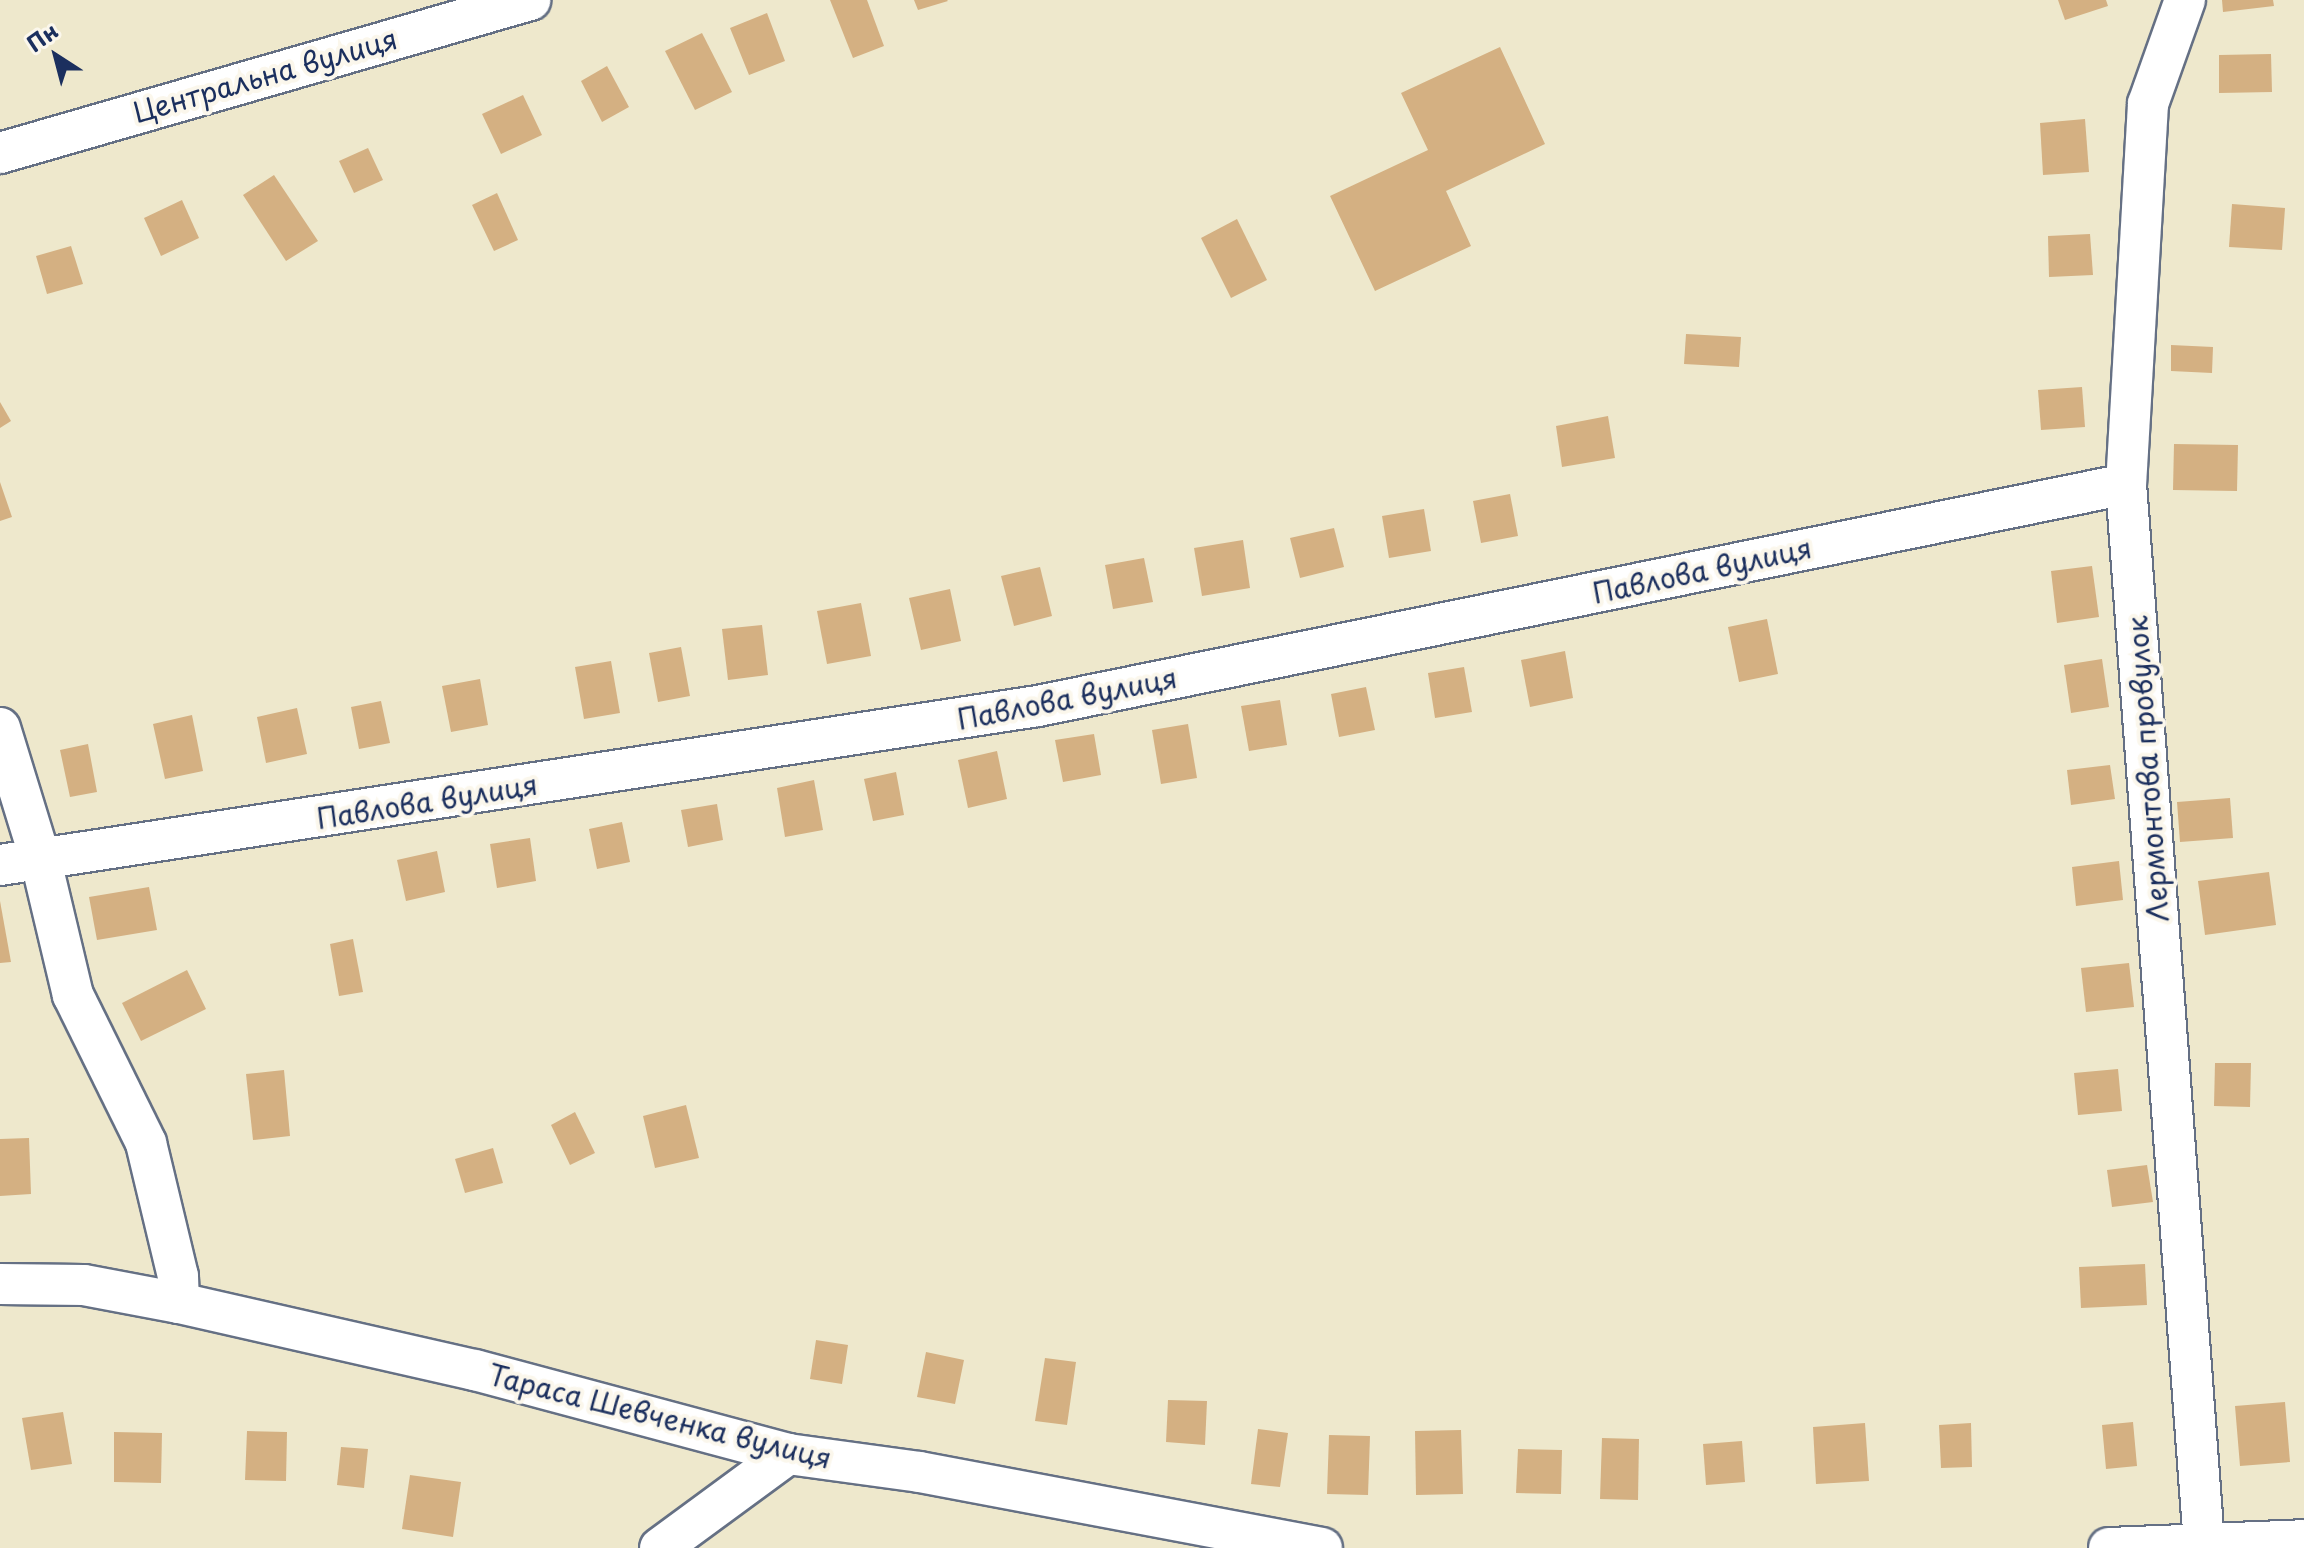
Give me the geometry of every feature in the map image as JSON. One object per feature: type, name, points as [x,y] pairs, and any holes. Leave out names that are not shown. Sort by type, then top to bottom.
[{"type":"street","name":"Центральна вулиця","points":[[0,153],[530,0]]},
{"type":"street","name":"Лермонтова провулок","points":[[2185,0],[2148,104],[2126,484],[2204,1543]]},
{"type":"street","name":"Павлова вулиця","points":[[0,865],[1038,706],[2126,484]]},
{"type":"street","points":[[0,728],[41,861],[73,995],[146,1143],[178,1276],[179,1303]]},
{"type":"street","name":"Тараса Шевченка вулиця","points":[[0,1284],[84,1285],[179,1303],[475,1370],[788,1454],[920,1472],[1322,1548]]},
{"type":"street","points":[[660,1548],[788,1454]]},
{"type":"street","points":[[2109,1548],[2304,1540]]},
{"type":"building","points":[[830,0],[867,0],[884,46],[853,58]]},
{"type":"building","points":[[914,0],[947,0],[948,1],[918,10]]},
{"type":"building","points":[[2058,0],[2106,0],[2108,6],[2065,20]]},
{"type":"building","points":[[2222,0],[2273,0],[2274,6],[2223,12]]},
{"type":"building","points":[[767,13],[785,61],[749,75],[730,28]]},
{"type":"building","points":[[702,33],[732,92],[695,110],[665,51]]},
{"type":"building","points":[[1500,47],[1545,144],[1446,191],[1471,246],[1375,291],[1330,196],[1428,150],[1401,93]]},
{"type":"building","points":[[2271,54],[2272,92],[2219,93],[2219,55]]},
{"type":"building","points":[[607,66],[629,107],[602,122],[581,81]]},
{"type":"building","points":[[523,95],[542,135],[501,154],[482,114]]},
{"type":"building","points":[[2085,119],[2089,172],[2043,175],[2040,123]]},
{"type":"building","points":[[368,148],[383,180],[354,193],[339,161]]},
{"type":"building","points":[[274,175],[318,241],[286,261],[243,195]]},
{"type":"building","points":[[497,193],[518,240],[494,251],[472,205]]},
{"type":"building","points":[[182,200],[199,238],[161,256],[144,218]]},
{"type":"building","points":[[2232,204],[2285,208],[2282,250],[2229,247]]},
{"type":"building","points":[[1237,219],[1267,280],[1231,298],[1201,238]]},
{"type":"building","points":[[2090,234],[2093,275],[2049,277],[2048,236]]},
{"type":"building","points":[[71,246],[83,284],[47,294],[36,256]]},
{"type":"building","points":[[1686,334],[1741,337],[1739,367],[1684,364]]},
{"type":"building","points":[[2171,345],[2213,347],[2212,373],[2171,371]]},
{"type":"building","points":[[2082,387],[2085,427],[2041,430],[2038,390]]},
{"type":"building","points":[[0,402],[11,421],[0,428]]},
{"type":"building","points":[[1608,416],[1615,458],[1562,467],[1556,426]]},
{"type":"building","points":[[2174,444],[2238,445],[2237,491],[2173,490]]},
{"type":"building","points":[[0,482],[12,517],[0,521]]},
{"type":"building","points":[[1510,494],[1518,536],[1481,543],[1473,501]]},
{"type":"building","points":[[1424,509],[1431,551],[1389,558],[1382,516]]},
{"type":"building","points":[[1334,528],[1344,567],[1300,578],[1290,538]]},
{"type":"building","points":[[1243,540],[1250,588],[1202,596],[1194,548]]},
{"type":"building","points":[[1144,558],[1153,602],[1113,609],[1105,565]]},
{"type":"building","points":[[2092,566],[2099,617],[2057,623],[2051,571]]},
{"type":"building","points":[[1040,567],[1052,616],[1014,626],[1001,576]]},
{"type":"building","points":[[950,589],[961,641],[921,650],[909,598]]},
{"type":"building","points":[[861,603],[871,656],[827,664],[817,611]]},
{"type":"building","points":[[1767,619],[1778,674],[1739,682],[1728,627]]},
{"type":"building","points":[[762,625],[768,675],[728,680],[722,629]]},
{"type":"building","points":[[681,647],[690,696],[658,702],[649,653]]},
{"type":"building","points":[[1565,651],[1573,698],[1530,707],[1521,660]]},
{"type":"building","points":[[2102,659],[2109,707],[2071,713],[2064,665]]},
{"type":"building","points":[[611,661],[620,713],[584,719],[575,667]]},
{"type":"building","points":[[1464,667],[1472,712],[1435,718],[1428,673]]},
{"type":"building","points":[[480,679],[488,725],[451,732],[442,686]]},
{"type":"building","points":[[1366,687],[1375,730],[1339,737],[1331,694]]},
{"type":"building","points":[[1280,700],[1287,745],[1249,751],[1241,706]]},
{"type":"building","points":[[381,701],[390,743],[359,749],[351,707]]},
{"type":"building","points":[[297,708],[307,754],[266,763],[257,717]]},
{"type":"building","points":[[192,715],[203,771],[165,779],[153,724]]},
{"type":"building","points":[[1188,724],[1197,778],[1161,784],[1152,730]]},
{"type":"building","points":[[1094,734],[1101,775],[1063,782],[1055,740]]},
{"type":"building","points":[[88,744],[97,792],[70,797],[60,750]]},
{"type":"building","points":[[997,751],[1007,799],[968,808],[958,760]]},
{"type":"building","points":[[2110,765],[2115,799],[2071,805],[2067,770]]},
{"type":"building","points":[[896,772],[904,815],[873,821],[864,779]]},
{"type":"building","points":[[814,780],[823,830],[785,837],[777,788]]},
{"type":"building","points":[[2230,798],[2233,838],[2180,842],[2177,802]]},
{"type":"building","points":[[717,804],[723,840],[688,847],[681,810]]},
{"type":"building","points":[[622,822],[630,862],[597,869],[589,829]]},
{"type":"building","points":[[530,838],[536,881],[497,888],[490,844]]},
{"type":"building","points":[[437,851],[445,892],[406,901],[397,860]]},
{"type":"building","points":[[2119,861],[2123,900],[2076,906],[2072,867]]},
{"type":"building","points":[[2269,872],[2276,925],[2205,935],[2198,881]]},
{"type":"building","points":[[149,887],[157,930],[97,940],[89,897]]},
{"type":"building","points":[[0,901],[11,962],[0,963]]},
{"type":"building","points":[[353,939],[363,992],[339,996],[330,944]]},
{"type":"building","points":[[2129,963],[2134,1007],[2086,1012],[2081,968]]},
{"type":"building","points":[[187,970],[206,1009],[141,1041],[122,1003]]},
{"type":"building","points":[[2215,1063],[2251,1063],[2250,1107],[2214,1106]]},
{"type":"building","points":[[2118,1069],[2122,1111],[2078,1115],[2074,1073]]},
{"type":"building","points":[[284,1070],[290,1136],[253,1140],[246,1074]]},
{"type":"building","points":[[686,1105],[699,1158],[655,1168],[643,1116]]},
{"type":"building","points":[[575,1112],[595,1153],[570,1165],[551,1125]]},
{"type":"building","points":[[29,1138],[31,1194],[0,1196],[0,1139]]},
{"type":"building","points":[[493,1148],[503,1183],[465,1193],[455,1159]]},
{"type":"building","points":[[2147,1165],[2153,1202],[2112,1207],[2107,1170]]},
{"type":"building","points":[[2145,1264],[2147,1305],[2081,1308],[2079,1267]]},
{"type":"building","points":[[816,1340],[848,1345],[842,1384],[810,1379]]},
{"type":"building","points":[[926,1352],[964,1360],[955,1404],[917,1397]]},
{"type":"building","points":[[1045,1358],[1076,1362],[1067,1425],[1035,1421]]},
{"type":"building","points":[[1168,1400],[1207,1401],[1205,1445],[1166,1442]]},
{"type":"building","points":[[2285,1402],[2290,1462],[2240,1466],[2235,1406]]},
{"type":"building","points":[[63,1412],[72,1464],[31,1470],[22,1418]]},
{"type":"building","points":[[2133,1422],[2137,1466],[2106,1469],[2102,1425]]},
{"type":"building","points":[[1865,1423],[1869,1481],[1816,1484],[1813,1427]]},
{"type":"building","points":[[1971,1423],[1972,1467],[1941,1468],[1939,1425]]},
{"type":"building","points":[[1258,1429],[1288,1433],[1280,1487],[1251,1484]]},
{"type":"building","points":[[1461,1430],[1463,1494],[1416,1495],[1415,1431]]},
{"type":"building","points":[[247,1431],[287,1432],[286,1481],[245,1480]]},
{"type":"building","points":[[114,1432],[162,1433],[161,1483],[114,1482]]},
{"type":"building","points":[[1329,1435],[1370,1436],[1368,1495],[1327,1494]]},
{"type":"building","points":[[1602,1438],[1639,1439],[1638,1500],[1600,1499]]},
{"type":"building","points":[[1742,1441],[1745,1482],[1706,1485],[1703,1444]]},
{"type":"building","points":[[341,1447],[368,1449],[364,1488],[337,1485]]},
{"type":"building","points":[[1518,1449],[1562,1450],[1561,1494],[1516,1493]]},
{"type":"building","points":[[410,1475],[461,1482],[453,1537],[402,1529]]}]
